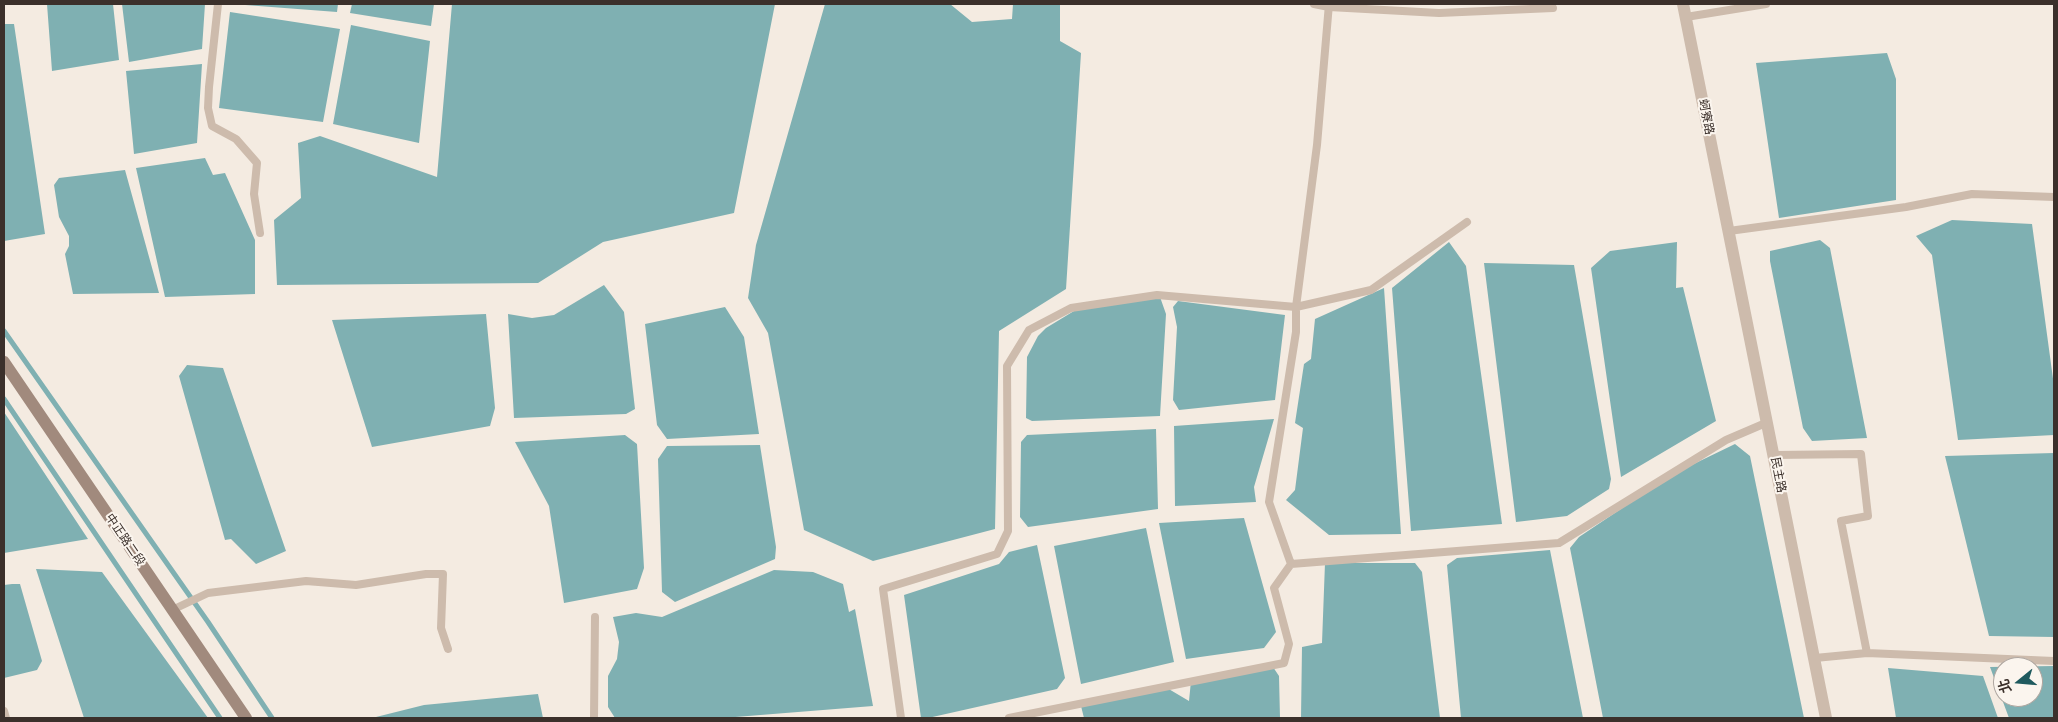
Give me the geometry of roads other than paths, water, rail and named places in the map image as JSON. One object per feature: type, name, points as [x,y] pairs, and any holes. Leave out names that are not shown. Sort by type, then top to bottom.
[{"type":"main road","name":"中正路二段","points":[[4,362],[246,718]]},
{"type":"street","name":"蚵寮路","points":[[1683,4],[1729,231]]},
{"type":"street","name":"民主路","points":[[1729,231],[1826,718]]},
{"type":"lane","points":[[218,4],[208,108],[212,126],[236,139],[258,163],[254,194],[260,233]]},
{"type":"lane","points":[[1314,4],[1439,14],[1553,8]]},
{"type":"lane","points":[[1686,17],[1766,4]]},
{"type":"lane","points":[[1291,564],[1270,502],[1296,332],[1296,307],[1316,145],[1329,5]]},
{"type":"lane","points":[[1729,231],[1906,207],[1972,194],[2054,197]]},
{"type":"lane","points":[[901,718],[883,589],[996,554],[1008,531],[1007,366],[1029,330],[1071,308],[1157,295],[1296,307],[1370,290],[1468,222]]},
{"type":"lane","points":[[1291,564],[1559,543],[1726,440],[1768,422]]},
{"type":"lane","points":[[1774,455],[1861,454],[1868,516],[1841,521],[1866,653]]},
{"type":"lane","points":[[1009,718],[1284,662],[1289,644],[1274,588],[1291,564]]},
{"type":"lane","points":[[172,610],[208,593],[306,581],[356,585],[426,574],[444,574],[441,628],[448,649]]},
{"type":"lane","points":[[594,718],[595,617]]},
{"type":"lane","points":[[1815,658],[1866,653],[2054,661]]},
{"type":"lane","points":[[4,711],[6,718]]},
{"type":"water","points":[[47,4],[113,4],[119,60],[52,71]]},
{"type":"water","points":[[122,4],[205,4],[202,49],[129,62]]},
{"type":"water","points":[[232,4],[338,4],[337,12]]},
{"type":"water","points":[[352,4],[434,4],[431,26],[350,13]]},
{"type":"water","points":[[452,4],[775,4],[734,213],[603,242],[538,283],[277,285],[274,220],[301,198],[298,143],[320,136],[437,177]]},
{"type":"water","points":[[825,4],[950,4],[972,22],[1012,19],[1013,4],[1060,4],[1060,41],[1081,53],[1066,289],[999,331],[995,529],[873,561],[804,530],[768,333],[748,298],[756,245]]},
{"type":"water","points":[[230,12],[340,29],[323,122],[219,108]]},
{"type":"water","points":[[4,24],[14,24],[45,234],[4,241]]},
{"type":"water","points":[[351,25],[430,41],[419,143],[333,124]]},
{"type":"water","points":[[1887,53],[1896,79],[1896,200],[1779,218],[1756,63]]},
{"type":"water","points":[[202,64],[197,143],[134,154],[126,71]]},
{"type":"water","points":[[205,158],[213,175],[225,173],[255,240],[255,294],[165,297],[136,168]]},
{"type":"water","points":[[125,170],[159,293],[73,294],[65,254],[69,246],[69,236],[59,217],[54,185],[59,178]]},
{"type":"water","points":[[1952,220],[2032,224],[2054,386],[2054,435],[1958,440],[1932,255],[1916,236]]},
{"type":"water","points":[[1820,240],[1830,248],[1867,438],[1812,441],[1803,428],[1770,261],[1770,251]]},
{"type":"water","points":[[1449,242],[1466,266],[1502,524],[1411,531],[1392,288]]},
{"type":"water","points":[[1677,242],[1676,288],[1683,287],[1716,421],[1621,477],[1591,268],[1610,251]]},
{"type":"water","points":[[1484,263],[1574,265],[1611,479],[1609,489],[1567,516],[1516,522]]},
{"type":"water","points":[[604,285],[624,312],[635,409],[626,414],[514,418],[508,314],[532,318],[554,315]]},
{"type":"water","points":[[1384,288],[1401,534],[1329,535],[1286,500],[1295,490],[1303,428],[1295,423],[1304,364],[1311,359],[1315,319]]},
{"type":"water","points":[[1160,297],[1166,314],[1160,416],[1032,421],[1026,418],[1027,357],[1038,336],[1046,328],[1074,311]]},
{"type":"water","points":[[1178,301],[1285,315],[1275,400],[1179,410],[1173,400],[1177,327],[1173,307]]},
{"type":"water","points":[[725,307],[744,337],[759,434],[667,439],[657,425],[645,324]]},
{"type":"water","points":[[486,314],[495,408],[490,426],[372,447],[332,320]]},
{"type":"water","points":[[187,365],[223,368],[286,551],[256,564],[231,539],[225,540],[179,376]]},
{"type":"water","points":[[4,412],[88,539],[4,553]]},
{"type":"water","points":[[1274,419],[1254,487],[1256,502],[1175,506],[1174,426]]},
{"type":"water","points":[[1156,429],[1158,509],[1028,527],[1020,517],[1021,442],[1027,435]]},
{"type":"water","points":[[625,435],[637,444],[644,568],[637,589],[564,603],[549,506],[515,442]]},
{"type":"water","points":[[1735,444],[1750,456],[1804,718],[1603,718],[1570,548],[1579,537],[1673,474]]},
{"type":"water","points":[[760,445],[776,547],[775,559],[675,602],[662,592],[658,459],[667,446]]},
{"type":"water","points":[[2054,453],[2054,637],[1989,636],[1945,456]]},
{"type":"water","points":[[1244,518],[1276,632],[1264,648],[1186,659],[1159,523]]},
{"type":"water","points":[[1146,528],[1174,662],[1081,684],[1054,546]]},
{"type":"water","points":[[1037,545],[1065,678],[1057,689],[921,718],[904,595],[999,564],[1009,552]]},
{"type":"water","points":[[1550,550],[1583,718],[1461,718],[1447,565],[1457,558]]},
{"type":"water","points":[[1325,563],[1415,563],[1422,572],[1440,718],[1301,718],[1302,647],[1322,643]]},
{"type":"water","points":[[36,569],[102,572],[208,718],[84,718]]},
{"type":"water","points":[[774,570],[813,572],[843,584],[849,612],[855,609],[873,706],[723,718],[615,718],[608,707],[608,676],[617,659],[619,642],[613,617],[636,613],[662,617]]},
{"type":"water","points":[[20,584],[42,661],[37,670],[4,678],[4,585]]},
{"type":"water","points":[[2043,666],[2054,666],[2054,718],[2009,718],[2005,707],[2043,707]]},
{"type":"water","points":[[1273,667],[1279,676],[1280,718],[1084,718],[1081,706],[1167,688],[1189,701],[1191,681]]},
{"type":"water","points":[[1888,668],[1983,676],[1998,718],[1896,718]]},
{"type":"water","points":[[538,694],[543,718],[372,718],[424,705]]},
{"type":"waterway","points":[[4,331],[208,622],[272,718]]},
{"type":"waterway","points":[[4,399],[220,718]]}]
